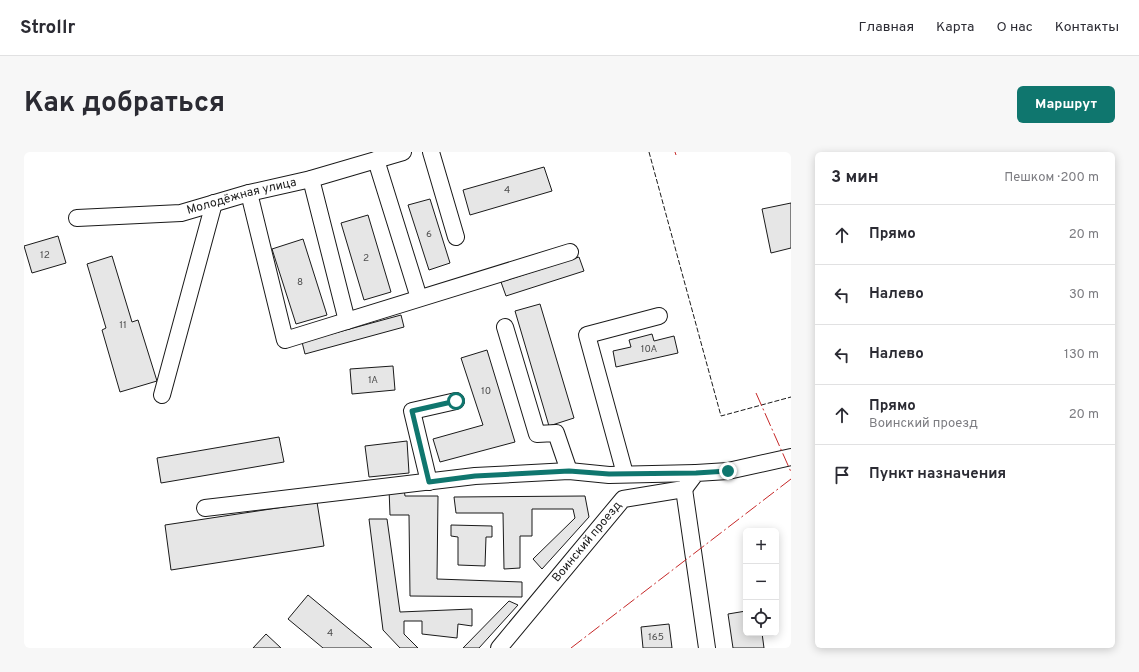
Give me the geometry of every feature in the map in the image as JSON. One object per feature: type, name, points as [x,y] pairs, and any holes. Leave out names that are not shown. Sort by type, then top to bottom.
[{"type":"street","name":"Молодёжная улица","points":[[77,218],[181,213],[249,193],[311,179],[403,152]]},
{"type":"street","points":[[431,152],[456,237]]},
{"type":"street","points":[[376,160],[419,298]]},
{"type":"street","points":[[311,179],[347,321]]},
{"type":"street","points":[[249,193],[285,340],[570,252]]},
{"type":"street","points":[[162,395],[214,203]]},
{"type":"street","points":[[625,474],[587,335],[659,316]]},
{"type":"street","points":[[505,327],[537,434],[556,433],[569,471]]},
{"type":"street","points":[[429,482],[412,411],[456,401]]},
{"type":"street","points":[[205,508],[475,476],[569,471],[609,474],[728,471],[791,457]]},
{"type":"street","points":[[696,473],[684,489],[707,648]]},
{"type":"street","name":"Воинский проезд","points":[[499,648],[624,499],[684,489]]},
{"type":"building","points":[[544,167],[552,191],[470,215],[463,190]]},
{"type":"building","points":[[430,199],[450,263],[429,270],[408,205]]},
{"type":"building","points":[[791,203],[791,248],[771,253],[762,209]]},
{"type":"building","points":[[368,215],[391,292],[364,300],[341,223]]},
{"type":"building","points":[[58,236],[66,263],[32,273],[24,246]]},
{"type":"building","points":[[303,239],[327,315],[296,324],[272,249]]},
{"type":"building","points":[[112,256],[132,322],[138,320],[157,381],[120,392],[102,330],[106,328],[87,264]]},
{"type":"building","points":[[579,257],[584,271],[506,296],[501,282]]},
{"type":"building","points":[[540,304],[574,418],[549,426],[515,311]]},
{"type":"building","points":[[401,315],[404,327],[305,354],[302,342]]},
{"type":"building","points":[[652,334],[654,341],[674,336],[678,353],[616,367],[613,351],[631,347],[629,340]]},
{"type":"building","points":[[487,350],[515,442],[440,462],[433,439],[483,425],[461,358]]},
{"type":"building","points":[[393,366],[395,390],[352,394],[350,369]]},
{"type":"building","points":[[279,437],[284,462],[161,483],[157,458]]},
{"type":"building","points":[[407,441],[409,473],[369,477],[365,446]]},
{"type":"building","points":[[389,488],[404,489],[405,496],[438,496],[437,579],[522,582],[522,597],[410,596],[409,515],[390,515]]},
{"type":"building","points":[[585,496],[589,517],[542,569],[533,559],[575,518],[573,509],[532,509],[532,536],[520,536],[520,568],[504,569],[503,513],[456,513],[454,497]]},
{"type":"building","points":[[317,502],[324,546],[171,570],[165,525]]},
{"type":"building","points":[[369,519],[387,519],[400,612],[472,609],[472,626],[458,624],[457,638],[422,634],[422,621],[404,621],[404,634],[418,648],[400,648],[383,630]]},
{"type":"building","points":[[451,525],[492,526],[492,537],[486,537],[485,566],[458,565],[458,537],[451,536]]},
{"type":"building","points":[[308,595],[372,648],[323,648],[288,619]]},
{"type":"building","points":[[509,601],[518,605],[479,648],[463,648]]},
{"type":"building","points":[[743,612],[743,636],[762,636],[764,648],[733,648],[728,614]]},
{"type":"building","points":[[669,624],[672,648],[643,648],[641,627]]},
{"type":"building","points":[[266,634],[281,648],[253,648]]},
{"type":"fence","points":[[649,152],[721,416],[791,397]]},
{"type":"power","points":[[756,393],[791,472]]},
{"type":"power","points":[[571,648],[791,479]]},
{"type":"route","points":[[456,401],[412,411],[429,482],[475,476],[569,471],[609,474],[728,471]]}]
